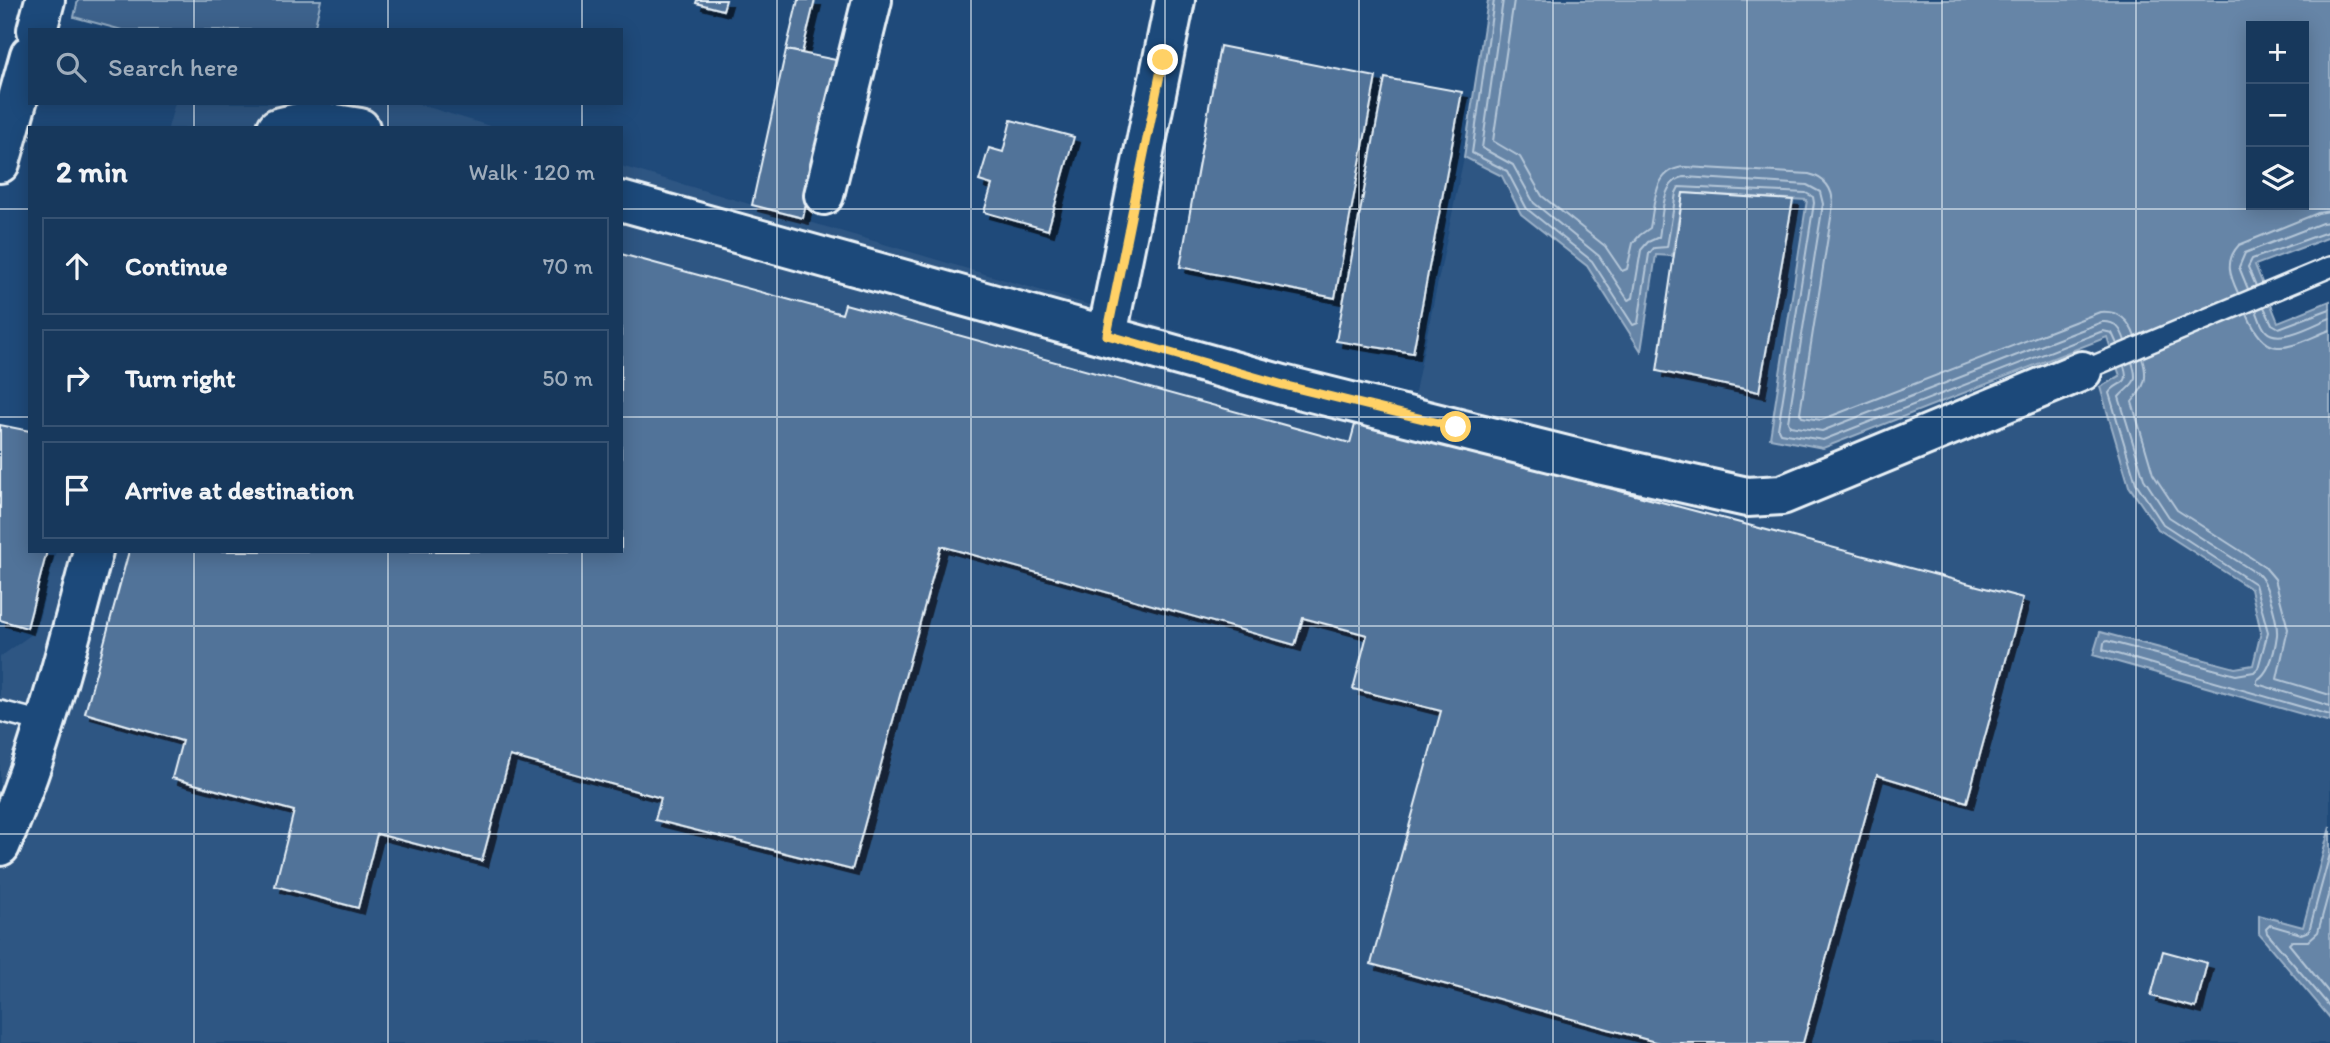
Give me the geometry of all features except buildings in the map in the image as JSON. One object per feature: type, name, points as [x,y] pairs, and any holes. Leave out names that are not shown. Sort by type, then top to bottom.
[{"type":"street","points":[[38,28],[45,0]]},
{"type":"street","points":[[824,195],[872,0]]},
{"type":"street","points":[[1107,335],[1175,0]]},
{"type":"street","points":[[0,163],[28,62]]},
{"type":"street","points":[[286,126],[311,120],[347,126]]},
{"type":"street","points":[[623,202],[1283,385],[1603,465],[1747,497],[1782,495],[2082,371]]},
{"type":"street","points":[[0,846],[18,806],[47,723],[92,553]]},
{"type":"lane","points":[[2082,371],[2330,267]]},
{"type":"lane","points":[[0,711],[47,723]]},
{"type":"shaded area","points":[[78,0],[321,0],[314,28],[115,28],[74,17]]},
{"type":"shaded area","points":[[174,105],[421,105],[490,126],[169,126]]},
{"type":"shaded area","points":[[1464,157],[1502,176],[1521,214],[1587,266],[1641,350],[1656,255],[1672,256],[1683,193],[1808,200],[1770,438],[1823,448],[2107,337],[2120,376],[2100,387],[2158,529],[2251,589],[2261,632],[2253,665],[2234,668],[2100,632],[2093,655],[2330,722],[2330,827],[2303,927],[2259,916],[2259,934],[2330,1018],[2330,1043],[0,1043],[0,657],[36,631],[56,553],[623,553],[623,167],[1413,401]]},
{"type":"water","points":[[1488,0],[2330,0],[2330,237],[2255,265],[2278,322],[2330,301],[2330,722],[2093,655],[2100,632],[2235,668],[2253,665],[2261,632],[2251,589],[2158,529],[2129,486],[2100,387],[2120,376],[2107,337],[1823,448],[1770,438],[1807,200],[1683,193],[1672,256],[1656,255],[1641,351],[1587,266],[1521,214],[1502,176],[1464,157]]},
{"type":"water","points":[[2330,827],[2330,1018],[2259,934],[2259,915],[2303,927]]},
{"type":"route","points":[[1163,60],[1107,335],[1283,385],[1456,427]]}]
